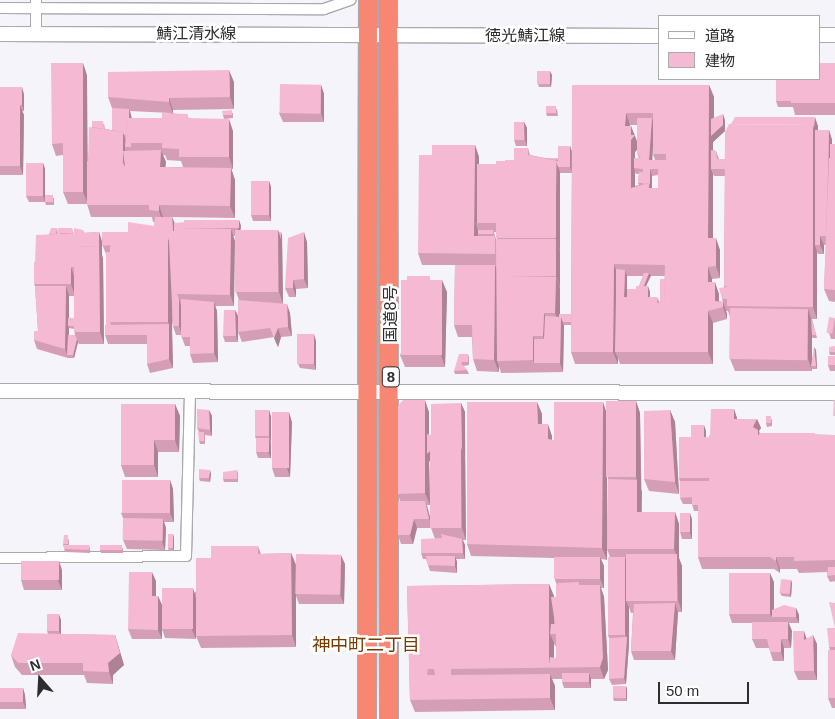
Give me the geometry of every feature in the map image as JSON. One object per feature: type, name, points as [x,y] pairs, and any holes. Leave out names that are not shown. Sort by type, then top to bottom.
[{"type":"highway","name":"国道8号","points":[[367,719],[369,393],[368,0]]},
{"type":"highway","name":"国道8号","points":[[388,0],[391,36],[389,719]]},
{"type":"street","points":[[0,8],[36,4],[281,4],[324,9],[346,1]]},
{"type":"street","points":[[36,4],[36,34]]},
{"type":"street","name":"鯖江清水線","points":[[0,34],[391,36]]},
{"type":"street","points":[[820,35],[835,35]]},
{"type":"street","name":"徳光鯖江線","points":[[391,36],[658,36]]},
{"type":"street","points":[[0,391],[835,394]]},
{"type":"street","points":[[0,558],[186,556],[190,392]]},
{"type":"building","points":[[51,63],[83,63],[83,192],[63,192],[63,143],[52,144]]},
{"type":"building","points":[[820,63],[835,63],[835,103],[791,103],[791,80],[820,80]]},
{"type":"building","points":[[229,70],[230,97],[169,98],[169,102],[108,97],[108,72]]},
{"type":"building","points":[[537,71],[550,71],[550,84],[537,84]]},
{"type":"building","points":[[776,80],[791,80],[791,101],[776,101]]},
{"type":"building","points":[[280,84],[321,85],[320,114],[279,113]]},
{"type":"building","points":[[572,85],[709,85],[708,238],[716,238],[716,266],[708,267],[708,282],[715,282],[715,301],[723,302],[723,307],[708,311],[708,352],[615,352],[616,297],[657,297],[657,303],[664,303],[665,265],[614,264],[613,352],[571,352]],"holes":[[[626,113],[653,113],[653,154],[666,154],[666,188],[649,188],[649,183],[631,188],[631,140],[635,135],[631,135],[631,126],[625,126]]]},
{"type":"building","points":[[0,87],[22,87],[22,105],[0,105]]},
{"type":"building","points":[[0,105],[20,105],[20,166],[0,166]]},
{"type":"building","points":[[546,106],[556,106],[556,113],[546,113]]},
{"type":"building","points":[[112,108],[129,109],[126,135],[123,132],[112,130]]},
{"type":"building","points":[[232,110],[232,115],[223,115],[222,111]]},
{"type":"building","points":[[162,113],[188,114],[188,118],[229,119],[229,157],[179,157],[179,149],[162,148],[162,143],[131,143],[131,147],[125,147],[127,118],[162,118]]},
{"type":"building","points":[[723,114],[723,125],[711,136],[711,119]]},
{"type":"building","points":[[735,117],[815,117],[814,128],[813,125],[731,124]]},
{"type":"building","points":[[637,118],[652,118],[649,160],[666,160],[666,188],[658,188],[658,169],[650,169],[650,185],[649,183],[643,184],[643,169],[634,168],[634,158],[641,158],[637,153]]},
{"type":"building","points":[[92,121],[103,121],[104,129],[92,127]]},
{"type":"building","points":[[514,122],[524,122],[524,140],[514,140]]},
{"type":"building","points":[[729,124],[813,125],[813,307],[727,306],[727,299],[722,299],[719,288],[728,287],[724,286],[725,132]]},
{"type":"building","points":[[89,127],[123,132],[123,163],[122,161],[88,161]]},
{"type":"building","points":[[815,130],[829,130],[826,236],[820,236],[820,245],[815,245]]},
{"type":"building","points":[[830,144],[835,144],[835,158],[830,158]]},
{"type":"building","points":[[432,145],[475,145],[474,236],[495,236],[495,254],[418,253],[419,155],[432,155]]},
{"type":"building","points":[[558,146],[570,146],[570,167],[558,167],[556,161],[505,161],[514,160],[514,148],[528,148],[528,155],[558,161]]},
{"type":"building","points":[[161,150],[160,167],[231,168],[230,206],[159,205],[159,211],[149,210],[149,205],[87,205],[87,161],[122,161],[125,167],[123,151]]},
{"type":"building","points":[[711,150],[716,151],[717,159],[725,159],[725,169],[711,169]]},
{"type":"building","points":[[829,158],[835,158],[835,290],[824,289]]},
{"type":"building","points":[[496,161],[556,161],[556,238],[496,238]]},
{"type":"building","points":[[26,163],[43,163],[43,196],[26,196]]},
{"type":"building","points":[[477,164],[496,164],[496,223],[477,223]]},
{"type":"building","points":[[639,172],[643,172],[643,183],[638,183]]},
{"type":"building","points":[[251,181],[269,181],[269,215],[251,215]]},
{"type":"building","points":[[45,195],[53,195],[53,202],[45,202]]},
{"type":"building","points":[[155,217],[172,217],[173,231],[177,231],[179,326],[173,326],[168,238],[110,239],[110,245],[102,246],[102,232],[128,232],[128,222],[154,226]]},
{"type":"building","points":[[184,220],[239,220],[239,228],[184,228]]},
{"type":"building","points":[[174,223],[184,223],[184,228],[177,228],[177,231],[174,231]]},
{"type":"building","points":[[51,228],[57,228],[56,234],[49,234]]},
{"type":"building","points":[[58,228],[72,228],[72,233],[58,233]]},
{"type":"building","points":[[74,228],[83,230],[83,233],[74,233]]},
{"type":"building","points":[[177,228],[231,229],[230,295],[176,294]]},
{"type":"building","points":[[235,230],[278,230],[278,292],[235,292]]},
{"type":"building","points":[[478,230],[493,230],[493,234],[478,234]]},
{"type":"building","points":[[99,232],[99,247],[75,246],[75,262],[35,262],[36,235]]},
{"type":"building","points":[[304,232],[304,279],[293,280],[293,288],[285,288],[288,238]]},
{"type":"building","points":[[110,238],[168,238],[168,322],[110,322]]},
{"type":"building","points":[[496,239],[556,239],[556,276],[504,277],[556,277],[555,313],[544,313],[543,336],[533,336],[533,360],[497,361]]},
{"type":"building","points":[[75,246],[99,247],[100,332],[74,332],[74,267],[71,267],[71,284],[34,284],[34,262],[75,262]]},
{"type":"building","points":[[106,252],[110,252],[111,325],[106,325]]},
{"type":"building","points":[[455,265],[495,265],[494,360],[473,359],[472,325],[454,325]]},
{"type":"building","points":[[616,269],[625,270],[624,297],[616,297]]},
{"type":"building","points":[[644,273],[649,273],[644,286],[639,286]]},
{"type":"building","points":[[407,276],[430,276],[430,280],[407,280]]},
{"type":"building","points":[[660,279],[665,279],[664,303],[660,303]]},
{"type":"building","points":[[401,280],[442,280],[442,355],[401,355]]},
{"type":"building","points":[[35,286],[66,286],[65,349],[34,340],[34,331],[38,331]]},
{"type":"building","points":[[636,286],[648,286],[648,297],[636,297]]},
{"type":"building","points":[[627,289],[636,289],[636,297],[627,297]]},
{"type":"building","points":[[181,299],[214,302],[214,353],[190,354],[190,337],[181,337]]},
{"type":"building","points":[[238,300],[287,304],[288,327],[278,328],[274,338],[270,328],[238,332]]},
{"type":"building","points":[[730,308],[808,309],[807,360],[729,359]]},
{"type":"building","points":[[224,310],[235,310],[236,336],[223,336]]},
{"type":"building","points":[[559,314],[571,314],[571,322],[563,322],[561,317],[559,317]]},
{"type":"building","points":[[545,316],[561,317],[560,363],[534,363],[534,339],[544,339]]},
{"type":"building","points":[[829,317],[835,318],[832,334],[826,333]]},
{"type":"building","points":[[68,318],[74,318],[74,326],[68,326]]},
{"type":"building","points":[[811,318],[816,335],[812,335]]},
{"type":"building","points":[[169,324],[169,359],[147,364],[147,335],[105,335],[105,325]]},
{"type":"building","points":[[297,334],[314,334],[314,364],[297,364]]},
{"type":"building","points":[[68,335],[75,335],[77,339],[73,355],[67,355]]},
{"type":"building","points":[[835,346],[835,352],[829,352],[829,347]]},
{"type":"building","points":[[814,347],[816,366],[811,366]]},
{"type":"building","points":[[459,354],[468,354],[468,362],[460,362],[467,370],[454,371]]},
{"type":"building","points":[[828,356],[835,356],[835,365],[828,365]]},
{"type":"building","points":[[403,400],[425,400],[425,493],[398,494],[398,406]]},
{"type":"building","points":[[834,400],[835,416],[833,416]]},
{"type":"building","points":[[606,401],[636,401],[636,477],[606,477]]},
{"type":"building","points":[[467,402],[537,402],[538,424],[548,424],[548,439],[554,440],[554,402],[603,402],[602,548],[467,544]]},
{"type":"building","points":[[461,403],[462,450],[461,447],[430,447],[430,451],[427,454],[427,434],[431,435],[431,404]]},
{"type":"building","points":[[121,404],[175,404],[175,440],[154,440],[154,465],[121,465]]},
{"type":"building","points":[[197,409],[209,410],[210,430],[197,428]]},
{"type":"building","points":[[711,409],[734,409],[734,419],[757,419],[753,427],[758,430],[758,435],[710,435]]},
{"type":"building","points":[[255,410],[269,410],[269,436],[255,436]]},
{"type":"building","points":[[670,410],[675,482],[644,479],[644,411]]},
{"type":"building","points":[[272,412],[289,412],[289,468],[272,468]]},
{"type":"building","points":[[766,416],[771,416],[771,423],[766,423]]},
{"type":"building","points":[[691,425],[704,425],[704,437],[691,437]]},
{"type":"building","points":[[198,432],[204,432],[204,441],[199,441]]},
{"type":"building","points":[[759,433],[815,433],[815,435],[759,435]]},
{"type":"building","points":[[709,435],[835,435],[835,560],[794,561],[794,557],[776,557],[776,561],[770,557],[698,557],[698,500],[709,500]]},
{"type":"building","points":[[679,437],[709,437],[709,478],[679,478]]},
{"type":"building","points":[[256,438],[269,438],[269,452],[256,452]]},
{"type":"building","points":[[430,447],[461,447],[461,528],[430,528]]},
{"type":"building","points":[[199,469],[210,470],[209,478],[199,478]]},
{"type":"building","points":[[237,470],[237,479],[223,479],[223,472]]},
{"type":"building","points":[[608,479],[637,480],[637,512],[675,512],[674,549],[607,549]]},
{"type":"building","points":[[122,480],[170,480],[170,513],[122,513]]},
{"type":"building","points":[[680,481],[709,481],[709,500],[698,500],[698,505],[692,505],[692,497],[680,498]]},
{"type":"building","points":[[398,501],[425,501],[429,519],[414,519],[410,535],[398,535]]},
{"type":"building","points":[[680,513],[690,513],[690,532],[680,532]]},
{"type":"building","points":[[123,518],[163,519],[163,541],[123,540]]},
{"type":"building","points":[[168,534],[173,534],[173,548],[168,548]]},
{"type":"building","points":[[441,534],[462,539],[463,553],[421,553],[421,539],[442,538]]},
{"type":"building","points":[[64,535],[68,535],[68,544],[63,544]]},
{"type":"building","points":[[64,545],[89,545],[89,550],[64,549]]},
{"type":"building","points":[[100,545],[122,545],[122,550],[100,550]]},
{"type":"building","points":[[211,546],[258,546],[258,554],[291,553],[292,635],[196,636],[196,558],[211,558]]},
{"type":"building","points":[[296,554],[341,555],[340,595],[295,594]]},
{"type":"building","points":[[626,554],[677,554],[677,601],[626,601]]},
{"type":"building","points":[[426,556],[455,556],[455,566],[428,565]]},
{"type":"building","points":[[554,557],[600,557],[600,579],[554,579]]},
{"type":"building","points":[[608,557],[625,557],[625,635],[608,635]]},
{"type":"building","points":[[21,561],[59,561],[59,580],[21,580]]},
{"type":"building","points":[[828,567],[835,567],[835,575],[827,576]]},
{"type":"building","points":[[129,572],[152,572],[152,596],[158,596],[158,630],[128,629]]},
{"type":"building","points":[[729,573],[770,573],[770,614],[729,614]]},
{"type":"building","points":[[781,579],[791,580],[789,594],[780,593]]},
{"type":"building","points":[[579,582],[579,585],[558,585],[558,583]]},
{"type":"building","points":[[549,584],[549,664],[550,657],[556,658],[556,634],[550,634],[551,624],[555,624],[551,597],[556,597],[556,585],[600,585],[603,658],[600,667],[451,669],[451,675],[550,674],[550,698],[410,700],[407,586]],"holes":[[[428,669],[434,669],[435,675],[427,675]]]},
{"type":"building","points":[[162,588],[193,588],[193,629],[162,629]]},
{"type":"building","points":[[829,602],[835,603],[835,628]]},
{"type":"building","points":[[675,603],[671,651],[631,651],[634,604]]},
{"type":"building","points":[[784,605],[796,608],[796,617],[772,617],[772,610]]},
{"type":"building","points":[[47,614],[59,614],[59,631],[47,631]]},
{"type":"building","points":[[752,622],[788,622],[788,639],[781,639],[781,652],[770,652],[767,639],[752,639]]},
{"type":"building","points":[[827,628],[835,628],[835,647],[829,647]]},
{"type":"building","points":[[793,631],[804,631],[804,640],[813,635],[814,671],[794,671]]},
{"type":"building","points":[[18,633],[115,635],[120,653],[108,663],[109,672],[83,671],[83,663],[18,663],[11,655]]},
{"type":"building","points":[[627,637],[624,678],[609,679],[609,638]]},
{"type":"building","points":[[828,650],[835,650],[835,698],[828,698]]},
{"type":"building","points":[[562,673],[589,673],[589,682],[562,682]]},
{"type":"building","points":[[613,686],[626,686],[626,698],[613,698]]},
{"type":"building","points":[[0,688],[23,688],[23,702],[0,702]]},
{"type":"district","name":"神中町二丁目","points":[[366,645]]}]
